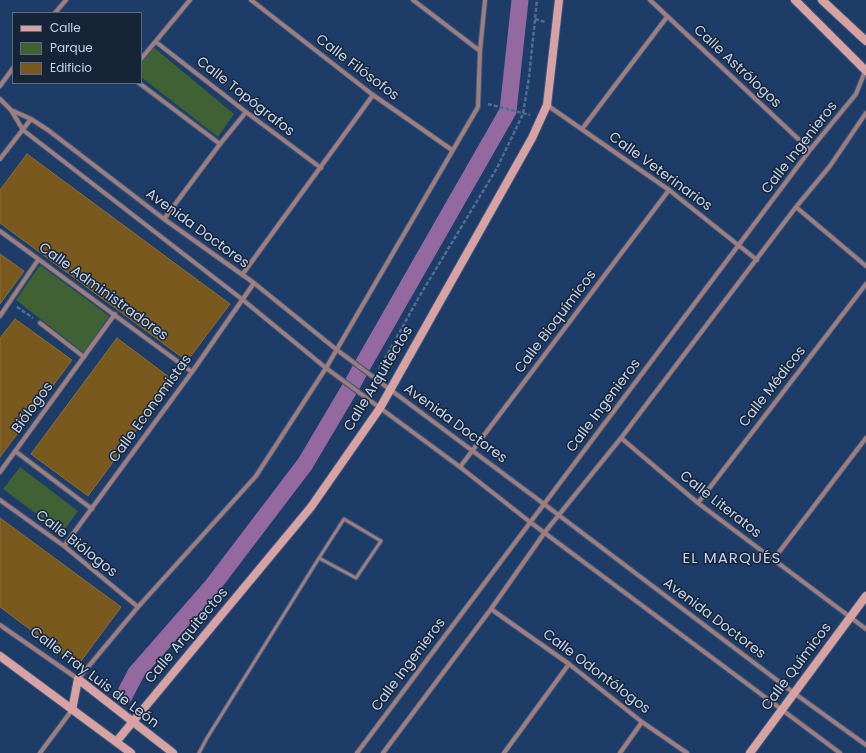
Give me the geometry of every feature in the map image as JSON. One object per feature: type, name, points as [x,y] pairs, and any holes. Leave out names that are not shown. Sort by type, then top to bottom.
[{"type":"street","points":[[56,12],[66,0]]},
{"type":"street","points":[[142,58],[190,0]]},
{"type":"street","name":"Calle Filósofos","points":[[251,0],[374,95],[452,150]]},
{"type":"street","points":[[413,0],[480,51]]},
{"type":"street","points":[[40,753],[72,710],[78,679],[138,607],[256,476],[337,350],[478,106],[480,51],[485,0]]},
{"type":"street","name":"Calle Arquitectos","points":[[116,742],[311,507],[380,408],[532,138],[547,105],[559,0]]},
{"type":"street","name":"Calle Astrólogos","points":[[650,0],[810,150]]},
{"type":"street","points":[[794,0],[866,70]]},
{"type":"street","points":[[822,0],[866,41]]},
{"type":"street","points":[[582,129],[667,17]]},
{"type":"street","name":"Calle Topógrafos","points":[[156,42],[321,168]]},
{"type":"street","points":[[0,86],[12,69]]},
{"type":"street","name":"Calle Ingenieros","points":[[357,753],[810,150],[856,94],[866,70]]},
{"type":"street","points":[[139,84],[220,144]]},
{"type":"street","points":[[242,275],[374,95]]},
{"type":"street","name":"Avenida Doctores","points":[[0,99],[11,110],[23,130],[243,300],[326,368],[840,753]]},
{"type":"street","name":"Calle Veterinarios","points":[[547,105],[669,190],[757,260]]},
{"type":"street","name":"Avenida Doctores","points":[[11,110],[31,119],[164,219],[254,283],[350,360],[473,450],[794,693],[866,745]]},
{"type":"street","points":[[164,219],[246,112]]},
{"type":"street","points":[[383,753],[491,609],[545,532],[621,438],[796,207],[830,166],[866,113]]},
{"type":"street","points":[[0,159],[31,119]]},
{"type":"street","name":"Calle Bioquímicos","points":[[460,467],[669,190]]},
{"type":"street","points":[[796,207],[866,266]]},
{"type":"street","name":"Calle Administradores","points":[[0,231],[192,372]]},
{"type":"street","points":[[0,316],[38,260]]},
{"type":"street","name":"Calle Economistas","points":[[64,546],[192,372],[254,283]]},
{"type":"street","name":"Calle Médicos","points":[[698,503],[866,284]]},
{"type":"street","name":"Biólogos","points":[[0,472],[115,314]]},
{"type":"street","points":[[40,323],[84,357]]},
{"type":"street","name":"Calle Literatos","points":[[621,438],[698,503],[866,629]]},
{"type":"street","points":[[773,560],[866,438]]},
{"type":"street","points":[[15,451],[92,509]]},
{"type":"street","name":"Calle Biólogos","points":[[0,500],[64,546],[138,607]]},
{"type":"street","name":"Calle Químicos","points":[[750,753],[866,596]]},
{"type":"street","name":"Calle Odontólogos","points":[[491,609],[569,664],[642,722],[687,753]]},
{"type":"street","name":"Calle Fray Luis de León","points":[[0,625],[78,679],[172,753]]},
{"type":"street","points":[[0,656],[131,753]]},
{"type":"street","points":[[504,753],[569,664]]},
{"type":"street","points":[[620,753],[642,722]]},
{"type":"lane","points":[[199,753],[207,738],[319,558],[344,519],[381,540],[356,578],[319,558]]},
{"type":"path","points":[[374,377],[497,168],[523,114],[529,77],[537,0]]},
{"type":"path","points":[[493,105],[523,114]]},
{"type":"path","points":[[10,302],[40,323]]},
{"type":"path","points":[[413,309],[417,312]]},
{"type":"green space","points":[[152,46],[234,114],[218,137],[142,78],[142,59]]},
{"type":"green space","points":[[40,265],[109,316],[84,353],[16,300]]},
{"type":"green space","points":[[20,467],[78,511],[62,533],[3,489]]},
{"type":"building","points":[[27,154],[230,304],[187,361],[0,223],[0,190]]},
{"type":"building","points":[[0,254],[24,271],[0,304]]},
{"type":"building","points":[[15,319],[72,360],[0,457],[0,338]]},
{"type":"building","points":[[117,338],[173,380],[88,496],[31,454]]},
{"type":"building","points":[[0,518],[121,607],[78,665],[0,607]]},
{"type":"waterway","points":[[124,696],[136,673],[213,585],[305,464],[353,383],[508,111],[520,0]]},
{"type":"district","name":"EL MARQUÉS","points":[[732,559]]}]
